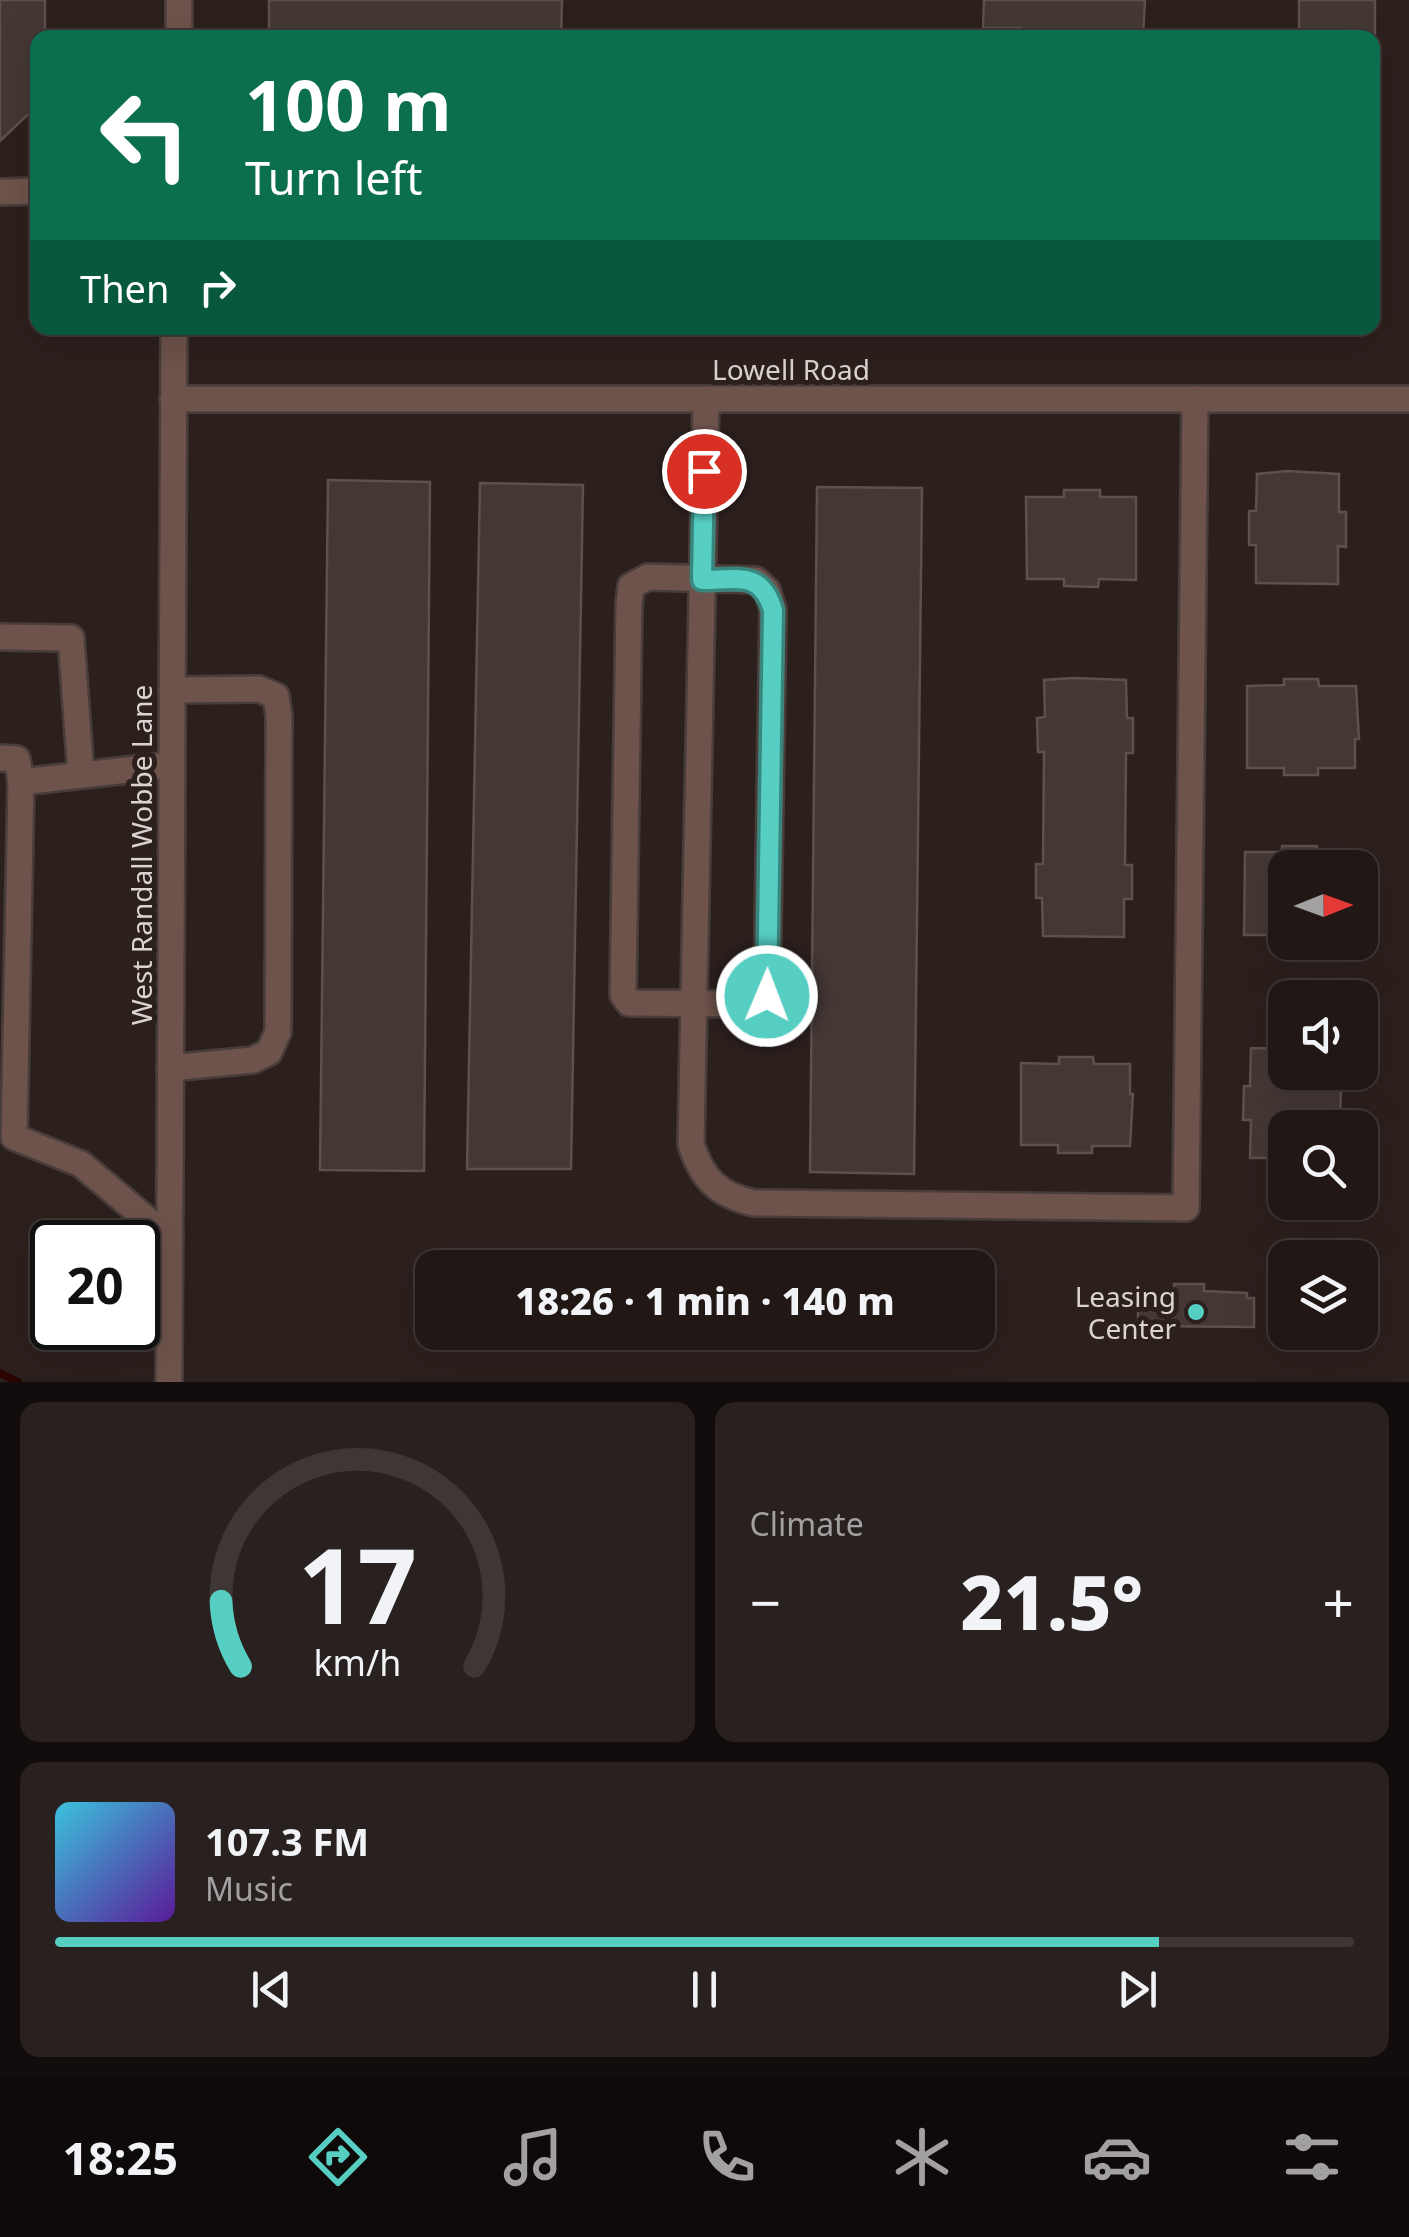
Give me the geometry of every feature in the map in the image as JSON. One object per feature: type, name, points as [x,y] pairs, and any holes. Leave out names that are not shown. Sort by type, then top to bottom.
[{"type":"street","points":[[179,0],[179,30]]},
{"type":"street","points":[[0,192],[30,191]]},
{"type":"street","name":"West Randall Wobbe Lane","points":[[169,1382],[174,335]]},
{"type":"street","name":"Lowell Road","points":[[173,399],[1409,399]]},
{"type":"street","points":[[706,399],[691,1144],[700,1170],[713,1186],[732,1198],[754,1203],[1186,1208],[1194,399]]},
{"type":"street","points":[[648,577],[702,580],[756,580],[767,590],[773,610],[767,996],[755,1004],[629,1003],[622,995],[631,586],[648,577]]},
{"type":"street","points":[[0,637],[70,638],[81,775]]},
{"type":"street","points":[[170,1068],[253,1060],[269,1052],[278,1032],[276,696],[259,690],[172,690]]},
{"type":"street","points":[[0,758],[17,758],[21,782],[14,1137],[81,1164],[170,1239]]},
{"type":"street","points":[[21,782],[171,764]]},
{"type":"building","points":[[0,0],[45,0],[45,30],[30,30],[30,113],[0,141]]},
{"type":"building","points":[[269,0],[562,0],[561,30],[269,30]]},
{"type":"building","points":[[984,0],[1145,0],[1143,30],[983,28]]},
{"type":"building","points":[[1299,0],[1375,0],[1375,30],[1299,30]]},
{"type":"building","points":[[1257,474],[1339,474],[1339,512],[1346,512],[1346,547],[1338,546],[1338,584],[1256,583],[1256,545],[1249,545],[1249,511],[1256,511]]},
{"type":"building","points":[[328,480],[430,482],[424,1171],[320,1170]]},
{"type":"building","points":[[480,483],[583,485],[571,1169],[467,1169]]},
{"type":"building","points":[[817,487],[922,488],[914,1174],[810,1172]]},
{"type":"building","points":[[1064,490],[1100,490],[1100,497],[1136,497],[1136,580],[1099,579],[1098,587],[1064,586],[1064,579],[1027,579],[1026,497],[1064,497]]},
{"type":"building","points":[[1284,679],[1318,679],[1319,686],[1356,686],[1359,739],[1355,739],[1355,768],[1318,768],[1318,775],[1284,775],[1284,768],[1247,768],[1247,686],[1284,685]]},
{"type":"building","points":[[1044,680],[1126,680],[1127,718],[1133,718],[1133,753],[1126,753],[1125,865],[1132,865],[1132,899],[1124,899],[1124,937],[1043,936],[1042,898],[1036,898],[1036,864],[1043,864],[1044,752],[1038,752],[1037,718],[1045,717]]},
{"type":"building","points":[[1282,846],[1317,846],[1317,850],[1282,850]]},
{"type":"building","points":[[1245,852],[1268,852],[1268,935],[1244,935]]},
{"type":"building","points":[[1251,1048],[1268,1048],[1268,1090],[1341,1090],[1340,1110],[1268,1110],[1268,1158],[1250,1158],[1251,1120],[1243,1120],[1244,1086],[1250,1086]]},
{"type":"building","points":[[1059,1057],[1093,1057],[1094,1064],[1130,1064],[1130,1146],[1092,1146],[1092,1153],[1058,1153],[1058,1145],[1021,1145],[1021,1063],[1059,1064]]},
{"type":"building","name":"Leasing Center","points":[[1174,1284],[1204,1284],[1204,1291],[1247,1293],[1247,1298],[1254,1298],[1254,1327],[1138,1326],[1138,1297],[1162,1297],[1162,1290],[1174,1290]]},
{"type":"waterway","points":[[0,1373],[18,1382]]},
{"type":"place","name":"Leasing Center","points":[[1196,1312]]},
{"type":"route","points":[[704,471],[702,580],[756,580],[767,590],[773,610],[767,996]]}]
